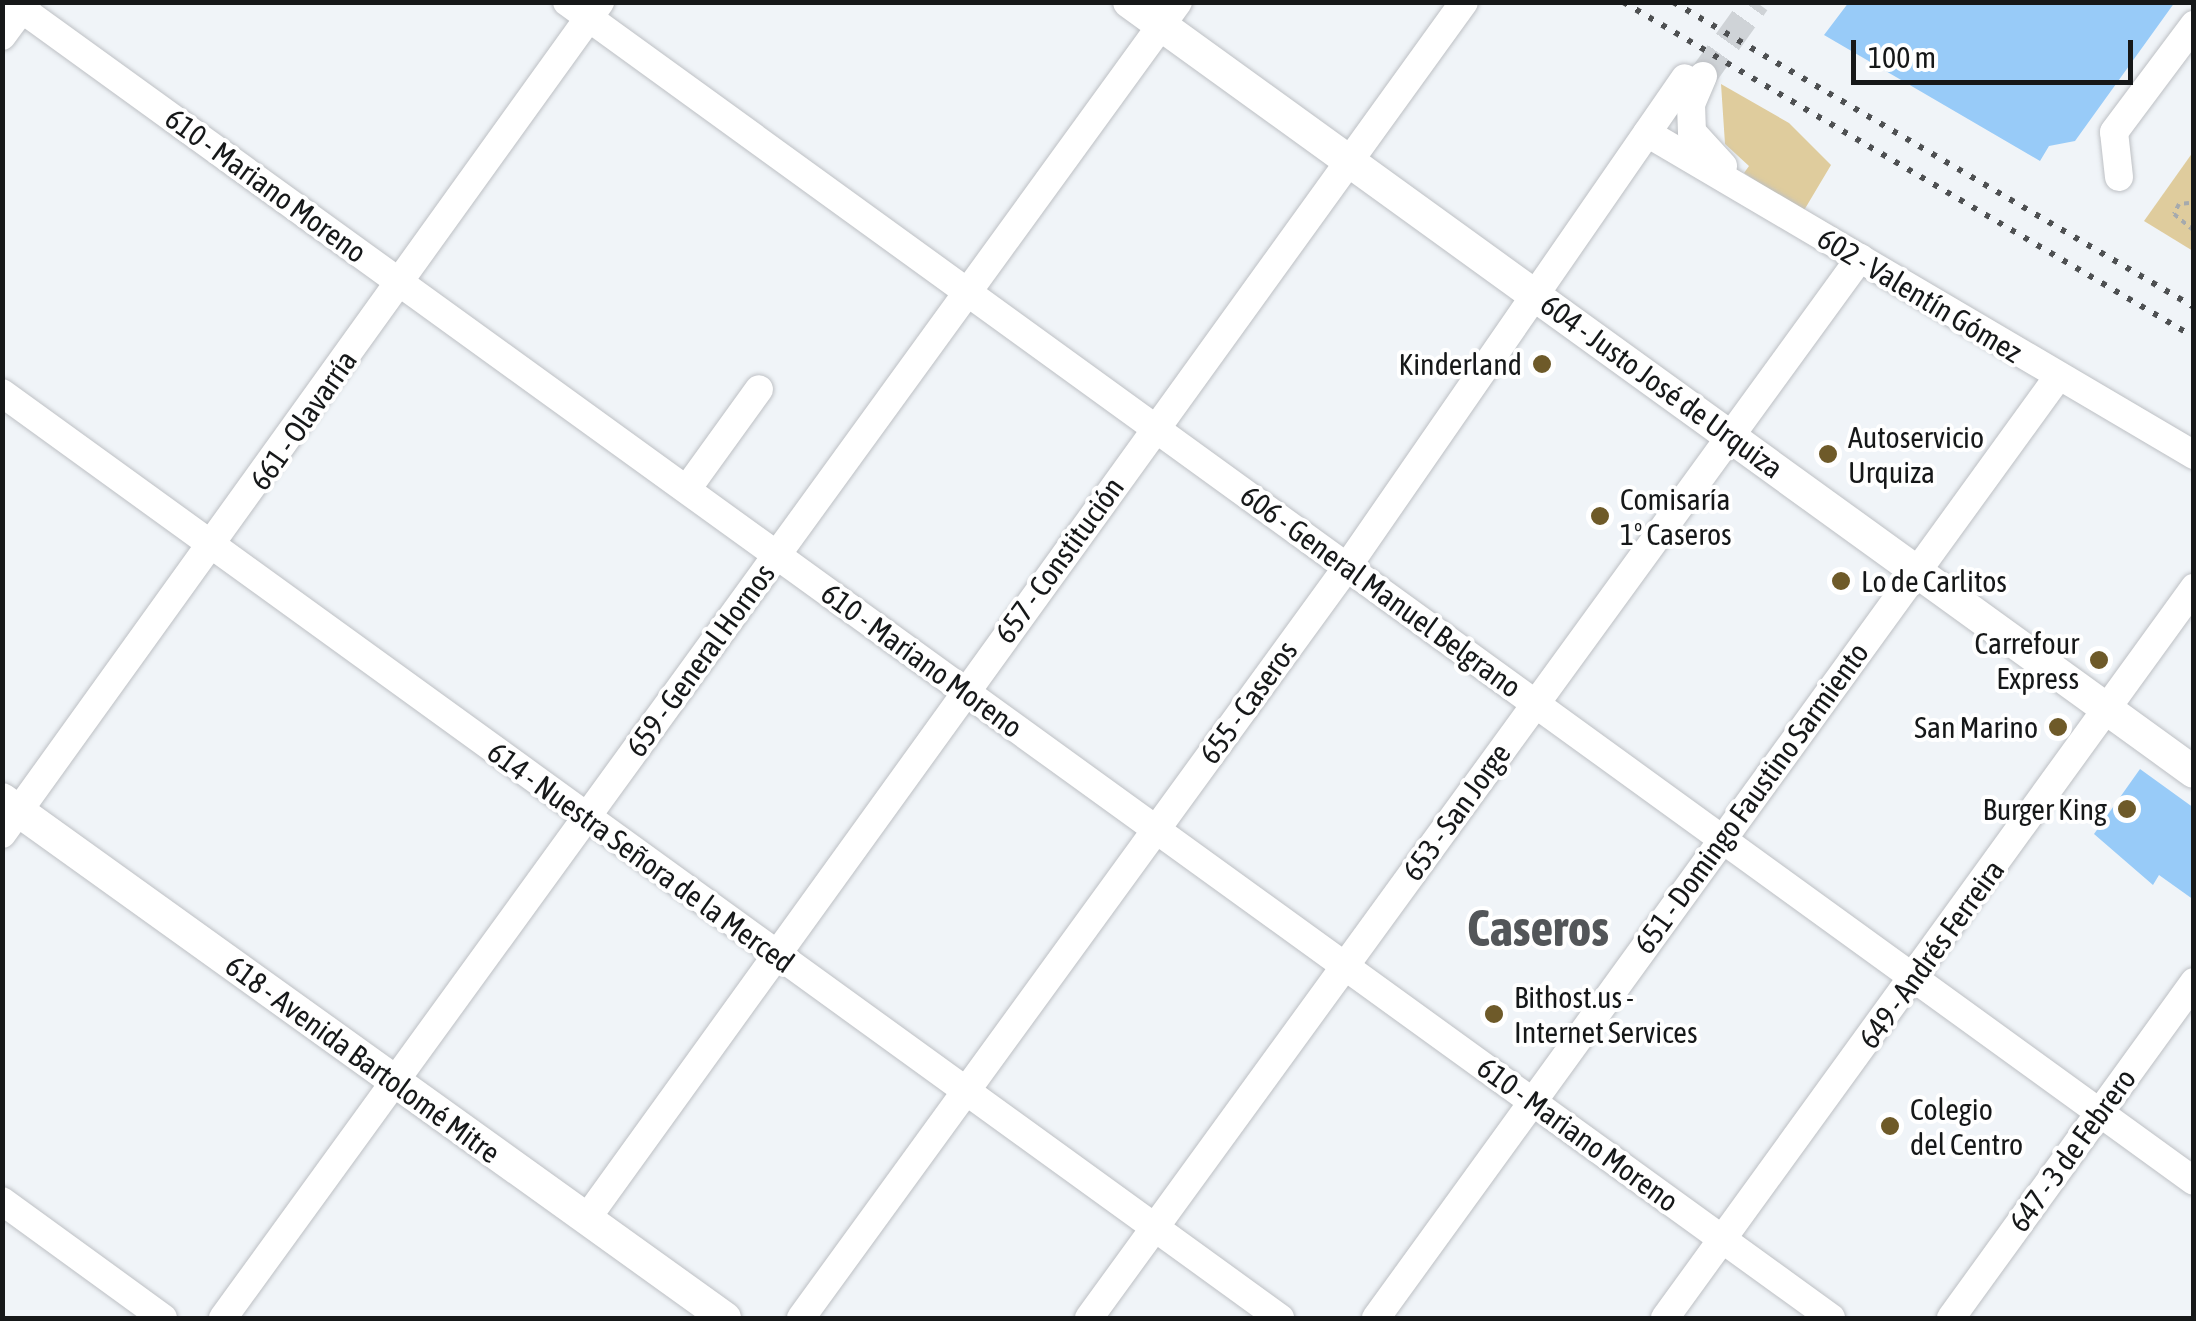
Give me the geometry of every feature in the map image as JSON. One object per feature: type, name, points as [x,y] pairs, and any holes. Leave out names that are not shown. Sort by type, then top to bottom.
[{"type":"main road","name":"604 - Justo José de Urquiza","points":[[1129,2],[1170,14],[1349,159],[2194,772]]},
{"type":"main road","name":"618 - Avenida Bartolomé Mitre","points":[[8,815],[394,1082],[725,1318]]},
{"type":"street","name":"657 - Constitución","points":[[587,1218],[1464,2]]},
{"type":"street","points":[[2,36],[20,5]]},
{"type":"street","name":"610 - Mariano Moreno","points":[[20,5],[1831,1318]]},
{"type":"street","name":"661 - Olavarría","points":[[8,815],[213,547],[401,282],[585,8]]},
{"type":"street","name":"606 - General Manuel Belgrano","points":[[585,8],[964,292],[2194,1182]]},
{"type":"street","name":"659 - General Hornos","points":[[223,1318],[964,292],[1170,14]]},
{"type":"street","points":[[2119,177],[2114,132],[2194,25]]},
{"type":"street","name":"655 - Caseros","points":[[801,1318],[1347,567],[1647,133],[1694,77],[1691,104],[1697,142],[1778,211]]},
{"type":"street","name":"602 - Valentín Gómez","points":[[1647,133],[2194,454]]},
{"type":"street","name":"653 - San Jorge","points":[[1089,1318],[1728,432],[1860,258]]},
{"type":"street","name":"651 - Domingo Faustino Sarmiento","points":[[1376,1318],[2058,376]]},
{"type":"street","points":[[688,489],[759,389]]},
{"type":"street","name":"614 - Nuestra Señora de la Merced","points":[[2,392],[1280,1318]]},
{"type":"street","name":"649 - Andrés Ferreira","points":[[1665,1318],[2194,588]]},
{"type":"street","name":"647 - 3 de Febrero","points":[[1951,1318],[2194,982]]},
{"type":"street","points":[[2,1201],[163,1318]]},
{"type":"path","points":[[2194,164],[2189,203],[2194,216]]},
{"type":"path","points":[[2189,203],[2179,204],[2174,214],[2194,231]]},
{"type":"shaded area","points":[[1721,84],[1789,123],[1831,165],[1803,212],[1744,173],[1749,166],[1725,144]]},
{"type":"shaded area","points":[[2193,152],[2193,251],[2144,221]]},
{"type":"building","points":[[1849,2],[2175,2],[2075,141],[2049,146],[2040,161],[1824,35]]},
{"type":"building","points":[[2140,769],[2194,808],[2194,900],[2159,875],[2153,885],[2094,834]]},
{"type":"tunnel","points":[[1703,76],[1756,2]]},
{"type":"railway","points":[[1623,2],[2194,337]]},
{"type":"railway","points":[[1673,2],[2194,307]]},
{"type":"place","name":"Kinderland","points":[[1542,364]]},
{"type":"place","name":"Autoservicio Urquiza","points":[[1828,454]]},
{"type":"place","name":"Comisaría 1° Caseros","points":[[1600,516]]},
{"type":"place","name":"Lo de Carlitos","points":[[1841,581]]},
{"type":"place","name":"Carrefour Express","points":[[2099,660]]},
{"type":"place","name":"San Marino","points":[[2058,727]]},
{"type":"place","name":"Burger King","points":[[2127,809]]},
{"type":"place","name":"Bithost.us - Internet Services","points":[[1494,1014]]},
{"type":"place","name":"Colegio del Centro","points":[[1890,1126]]},
{"type":"district","name":"Caseros","points":[[1538,929]]}]
